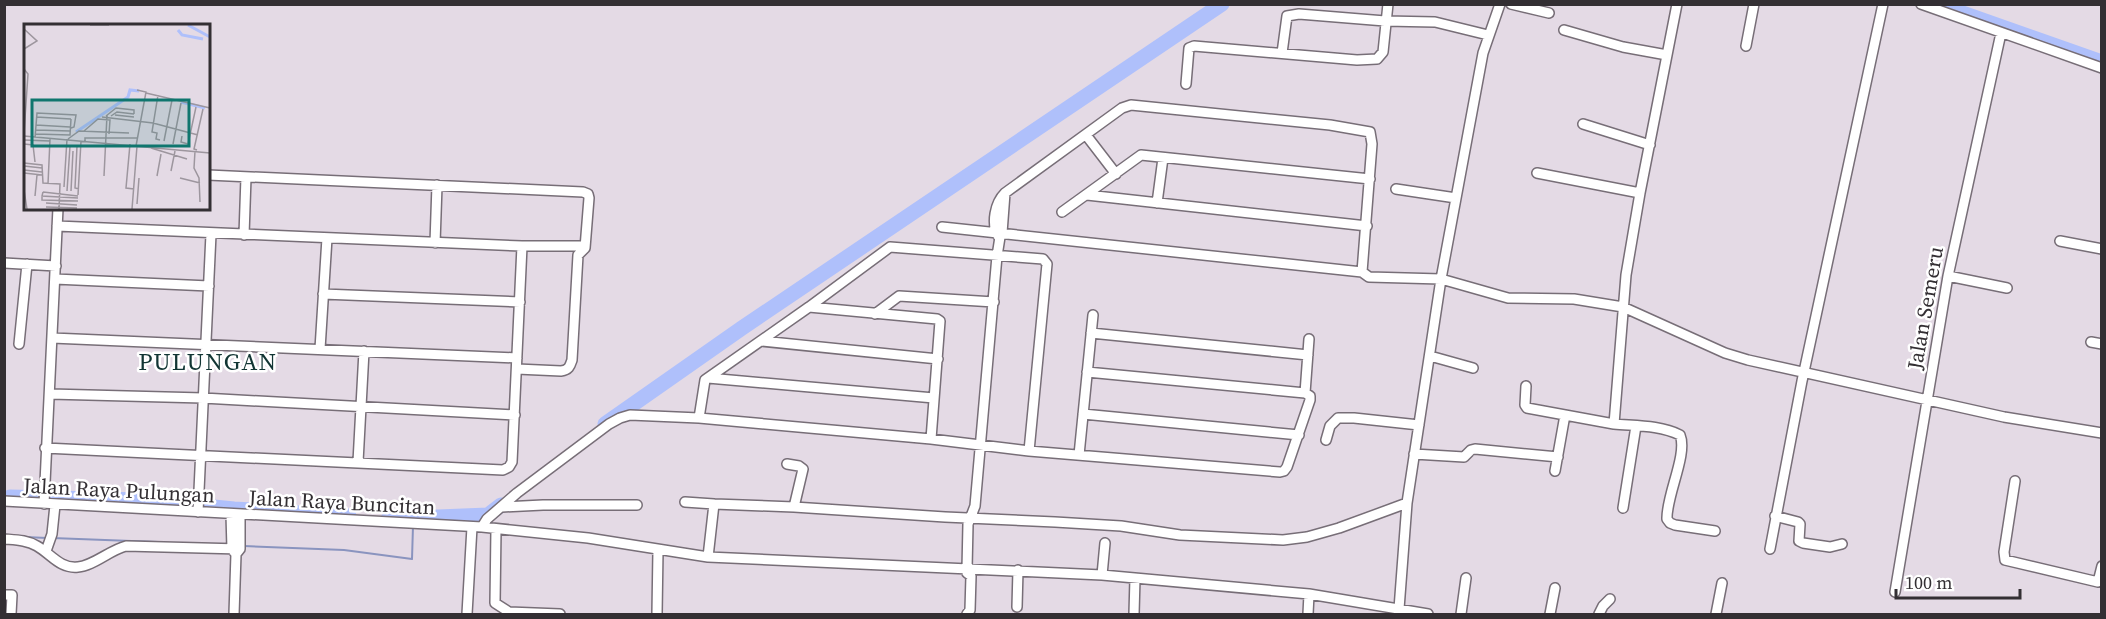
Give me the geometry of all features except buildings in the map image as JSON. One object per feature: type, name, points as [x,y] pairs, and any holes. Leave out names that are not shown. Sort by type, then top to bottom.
[{"type":"street","points":[[1186,84],[1189,48],[1194,46],[1357,60],[1377,58],[1383,52],[1388,4]]},
{"type":"street","points":[[1399,609],[1407,507],[1440,284],[1483,53],[1500,4]]},
{"type":"street","points":[[1511,4],[1550,13]]},
{"type":"street","points":[[1614,424],[1622,312],[1640,193],[1677,4]]},
{"type":"street","points":[[1746,46],[1754,4]]},
{"type":"street","points":[[1770,549],[1803,377],[1882,4]]},
{"type":"street","points":[[1921,4],[2102,68]]},
{"type":"street","points":[[1282,53],[1287,16],[1299,14],[1385,21],[1435,22],[1488,35]]},
{"type":"street","points":[[1564,30],[1667,55]]},
{"type":"street","name":"Jalan Semeru","points":[[1895,592],[1948,276],[2001,33]]},
{"type":"street","points":[[967,615],[970,610],[971,576],[967,568],[968,530],[975,506],[1005,193],[1122,108],[1131,105],[1367,130],[1372,136],[1362,272]]},
{"type":"street","points":[[1582,124],[1650,145]]},
{"type":"street","points":[[1086,135],[1116,174]]},
{"type":"street","points":[[1062,212],[1139,156],[1370,179]]},
{"type":"street","points":[[1156,203],[1163,158]]},
{"type":"street","points":[[1537,173],[1640,193]]},
{"type":"street","points":[[210,176],[437,185],[588,194],[585,246],[578,255],[570,365],[568,369],[561,371],[517,369]]},
{"type":"street","points":[[244,235],[246,177]]},
{"type":"street","points":[[435,243],[437,185]]},
{"type":"street","points":[[1396,189],[1456,198]]},
{"type":"street","points":[[1087,195],[1367,226]]},
{"type":"street","points":[[44,502],[58,210]]},
{"type":"street","points":[[57,226],[435,243],[585,246]]},
{"type":"street","points":[[942,227],[999,241],[1043,259],[1047,264],[1029,450]]},
{"type":"street","points":[[198,505],[211,234]]},
{"type":"street","points":[[320,349],[327,238]]},
{"type":"street","points":[[699,418],[704,383],[708,378],[810,307],[890,247],[999,241],[1362,272],[1369,277],[1440,284],[1508,298],[1574,299],[1622,312],[1725,353],[1803,377],[1926,405],[2102,433]]},
{"type":"street","points":[[2060,241],[2102,249]]},
{"type":"street","points":[[45,448],[503,470],[512,462],[522,246]]},
{"type":"street","points":[[4,263],[56,266]]},
{"type":"street","points":[[19,344],[27,264]]},
{"type":"street","points":[[1948,276],[2007,288]]},
{"type":"street","points":[[55,279],[209,286]]},
{"type":"street","points":[[323,294],[520,302]]},
{"type":"street","points":[[875,314],[899,296],[994,302]]},
{"type":"street","points":[[810,307],[940,321],[931,439]]},
{"type":"street","points":[[1080,455],[1093,315]]},
{"type":"street","points":[[1091,333],[1308,355]]},
{"type":"street","points":[[52,338],[517,358]]},
{"type":"street","points":[[1305,393],[1309,339]]},
{"type":"street","points":[[761,341],[938,358]]},
{"type":"street","points":[[2091,342],[2102,344]]},
{"type":"street","points":[[358,462],[364,351]]},
{"type":"street","points":[[1430,356],[1473,368]]},
{"type":"street","points":[[467,615],[474,530],[556,463],[620,418],[630,415],[699,418],[1280,472],[1287,468],[1311,400],[1310,396],[1305,393],[1088,372]]},
{"type":"street","points":[[708,378],[934,398]]},
{"type":"street","points":[[1526,386],[1525,405],[1527,408],[1614,424],[1672,431],[1680,435],[1682,440],[1667,514],[1670,523],[1715,531]]},
{"type":"street","points":[[50,394],[203,398],[514,415]]},
{"type":"street","points":[[1083,414],[1299,435]]},
{"type":"street","points":[[1555,471],[1565,415]]},
{"type":"street","points":[[1326,440],[1334,421],[1345,417],[1419,425]]},
{"type":"street","points":[[1623,508],[1636,426]]},
{"type":"street","points":[[1414,454],[1464,457],[1475,449],[1558,457]]},
{"type":"street","points":[[787,464],[803,469],[794,507]]},
{"type":"street","points":[[2015,481],[2004,552],[2005,560],[2100,583],[2102,566]]},
{"type":"street","name":"Jalan Raya Pulungan","points":[[4,501],[44,502],[55,505],[198,505],[236,514]]},
{"type":"street","points":[[685,502],[1121,526],[1180,535],[1283,540],[1307,537],[1407,507]]},
{"type":"street","points":[[708,557],[714,504]]},
{"type":"street","points":[[45,551],[52,534],[55,505]]},
{"type":"street","points":[[502,507],[637,505]]},
{"type":"street","points":[[234,615],[236,514]]},
{"type":"street","name":"Jalan Raya Buncitan","points":[[236,514],[452,526],[496,533],[588,538],[658,554],[967,568],[1018,576],[1102,575],[1309,594],[1428,615]]},
{"type":"street","points":[[1775,516],[1798,522],[1800,524],[1799,541],[1803,543],[1830,547],[1842,544]]},
{"type":"street","points":[[496,533],[494,600],[509,613],[560,615]]},
{"type":"street","points":[[4,539],[35,545],[58,563],[75,568],[82,567],[126,546],[236,547]]},
{"type":"street","points":[[1102,575],[1105,543]]},
{"type":"street","points":[[657,615],[658,554]]},
{"type":"street","points":[[1017,607],[1018,576]]},
{"type":"street","points":[[1461,615],[1466,578]]},
{"type":"street","points":[[1134,615],[1135,579]]},
{"type":"street","points":[[1716,615],[1722,583]]},
{"type":"street","points":[[1550,615],[1555,588]]},
{"type":"street","points":[[1308,615],[1309,594]]},
{"type":"street","points":[[4,595],[12,596],[11,615]]},
{"type":"street","points":[[1599,615],[1603,606],[1610,600]]},
{"type":"waterway","points":[[605,424],[742,328],[1222,4]]},
{"type":"waterway","points":[[1937,4],[2102,62]]},
{"type":"waterway","points":[[10,497],[143,500],[234,509],[349,516]]},
{"type":"waterway","points":[[388,519],[488,515],[501,505]]},
{"type":"waterway","points":[[244,546],[344,550],[412,559],[413,526]]},
{"type":"waterway","points":[[25,537],[47,538]]},
{"type":"waterway","points":[[52,538],[158,542]]},
{"type":"district","name":"PULUNGAN","points":[[208,361]]}]
